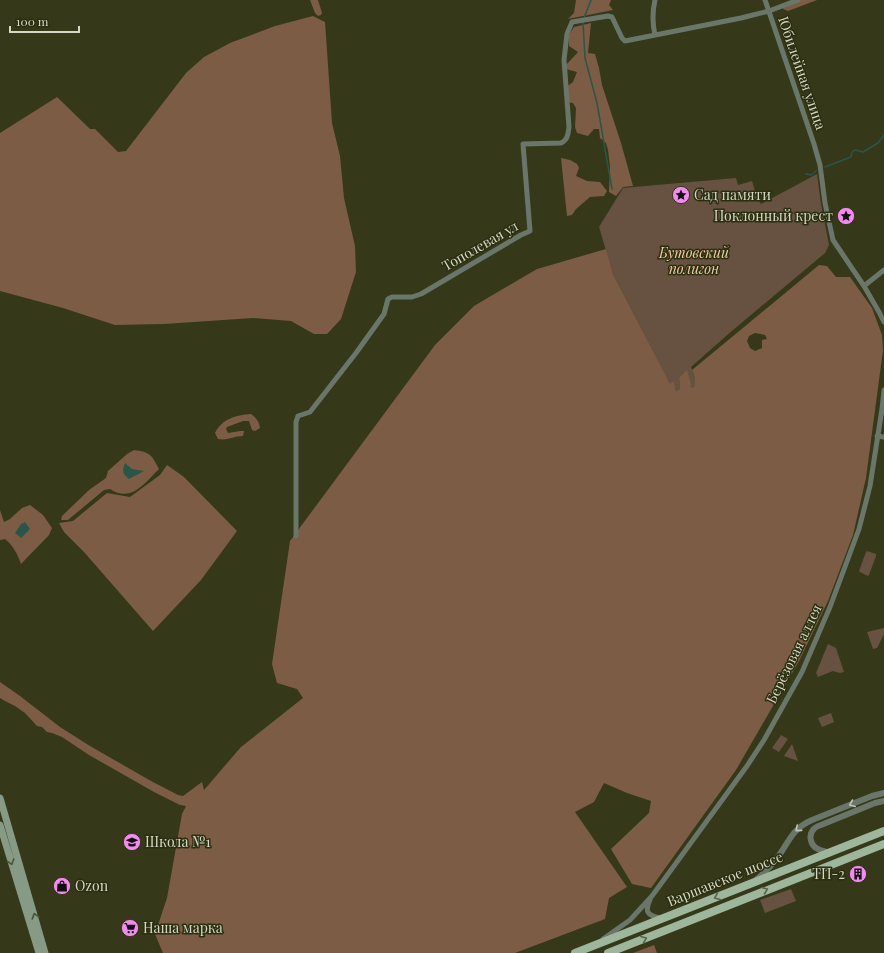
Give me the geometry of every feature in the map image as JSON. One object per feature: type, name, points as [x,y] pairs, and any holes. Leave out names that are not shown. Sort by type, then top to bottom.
[{"type":"main road","points":[[0,798],[45,953]]},
{"type":"main road","points":[[0,825],[39,953]]},
{"type":"main road","name":"Варшавское шоссе","points":[[575,953],[827,852],[884,831]]},
{"type":"main road","name":"Варшавское шоссе","points":[[608,953],[884,844]]},
{"type":"street","points":[[655,0],[652,13],[655,35]]},
{"type":"street","name":"Юбилейная улица","points":[[765,0],[814,143],[820,165],[825,203],[835,243],[864,286]]},
{"type":"street","name":"Тополевая ул","points":[[296,536],[296,422],[298,416],[310,412],[356,353],[384,314],[388,299],[392,297],[412,297],[421,294],[530,231],[523,144],[561,143],[565,142],[568,137],[569,127],[564,60],[567,34],[572,22],[608,16],[612,17],[622,38],[625,41],[741,18],[769,11],[798,0]]},
{"type":"street","points":[[884,270],[864,286],[882,312],[884,322]]},
{"type":"street","name":"Берёзовая аллея","points":[[595,945],[630,920],[652,896],[747,766],[764,740],[802,672],[830,607],[859,529],[870,486],[884,390]]},
{"type":"street","points":[[878,436],[884,437]]},
{"type":"street","points":[[753,882],[761,876],[775,860],[789,838],[803,825],[872,796],[884,793]]},
{"type":"street","points":[[827,852],[816,848],[810,838],[813,830],[817,826],[875,803],[884,801]]},
{"type":"street","name":"Берёзовая аллея","points":[[652,896],[646,908],[647,912],[649,915],[654,917],[663,918]]},
{"type":"green space","name":"Бутовский полигон","points":[[817,174],[829,245],[825,253],[691,367],[695,378],[695,386],[691,388],[680,382],[680,389],[676,391],[674,382],[670,385],[613,274],[599,227],[623,188],[736,178],[738,185],[752,181],[757,198],[761,204]]},
{"type":"green space","points":[[867,551],[876,554],[868,576],[859,571]]},
{"type":"green space","points":[[884,628],[884,634],[877,648],[873,649],[867,632]]},
{"type":"green space","points":[[828,644],[836,648],[844,672],[840,673],[833,671],[818,677],[816,673]]},
{"type":"green space","points":[[831,713],[834,722],[822,727],[818,718]]},
{"type":"green space","points":[[781,735],[788,739],[779,752],[772,748]]},
{"type":"green space","points":[[792,744],[798,761],[784,756]]},
{"type":"green space","points":[[791,889],[796,901],[765,913],[760,900]]},
{"type":"shaded area","points":[[310,0],[318,0],[322,13],[321,15],[318,16],[315,13]]},
{"type":"shaded area","points":[[576,0],[611,0],[609,5],[613,10],[568,19],[574,13]]},
{"type":"shaded area","points":[[797,0],[817,0],[788,11],[783,9],[784,5]]},
{"type":"shaded area","points":[[313,16],[325,22],[332,123],[340,156],[344,198],[355,246],[356,272],[341,319],[327,334],[314,334],[291,321],[253,318],[164,324],[115,325],[63,308],[0,291],[0,133],[57,97],[90,129],[95,129],[118,152],[126,151],[186,73],[204,57],[230,43],[275,26]]},
{"type":"shaded area","points":[[591,23],[588,53],[595,54],[602,85],[633,186],[623,187],[616,196],[609,192],[610,166],[608,150],[606,143],[600,138],[599,129],[594,129],[588,136],[577,133],[575,127],[576,108],[573,103],[567,102],[566,87],[573,82],[577,72],[566,69],[566,65],[578,52],[569,46],[569,35],[574,27]]},
{"type":"shaded area","points":[[561,158],[570,160],[577,164],[579,168],[576,176],[587,181],[600,182],[607,191],[604,196],[590,197],[576,209],[572,215],[567,216]]},
{"type":"shaded area","points":[[606,249],[613,274],[670,384],[674,381],[676,391],[680,389],[679,378],[687,370],[691,388],[695,386],[695,378],[692,370],[819,265],[827,266],[836,277],[850,277],[872,308],[882,335],[883,350],[866,478],[853,535],[828,601],[799,661],[736,770],[651,888],[632,884],[611,849],[649,813],[651,801],[604,783],[594,802],[575,812],[627,887],[609,898],[605,919],[515,953],[163,953],[155,934],[167,898],[182,814],[186,806],[180,805],[154,792],[89,755],[62,737],[47,732],[42,727],[37,726],[25,713],[0,698],[0,682],[60,727],[151,781],[178,795],[183,796],[202,782],[204,790],[241,747],[303,698],[297,689],[277,683],[272,664],[290,541],[435,345],[474,306],[537,269]],"holes":[[[755,333],[765,335],[767,339],[762,340],[762,348],[755,351],[750,348],[747,341],[749,336]]]},
{"type":"shaded area","points":[[251,414],[259,423],[260,428],[255,431],[252,430],[249,421],[243,421],[227,427],[226,429],[228,433],[244,431],[243,436],[218,439],[215,433],[221,424],[240,415]]},
{"type":"shaded area","points":[[134,450],[150,455],[159,469],[143,485],[131,493],[125,494],[118,493],[110,489],[104,490],[68,520],[61,520],[62,516],[89,490],[106,478],[108,471],[127,454]]},
{"type":"shaded area","points":[[167,465],[184,477],[237,531],[201,580],[153,631],[84,552],[64,532],[59,523],[73,521],[107,493],[130,497],[160,475]]},
{"type":"shaded area","points":[[30,505],[43,515],[52,528],[49,535],[21,564],[13,547],[5,539],[0,540],[0,510],[4,522],[10,519],[22,508]]},
{"type":"shaded area","points":[[654,945],[657,953],[633,953]]},
{"type":"water","points":[[125,463],[132,469],[144,471],[129,479],[123,472]]},
{"type":"water","points":[[25,522],[30,529],[21,538],[15,533],[21,524]]},
{"type":"waterway","points":[[584,18],[591,0]]},
{"type":"waterway","points":[[583,22],[585,58],[597,103],[612,189]]},
{"type":"waterway","points":[[825,167],[851,157],[852,152],[855,150],[863,152],[878,143],[884,135]]},
{"type":"waterway","points":[[806,174],[811,175],[816,171]]},
{"type":"place","name":"Сад памяти","points":[[681,195]]},
{"type":"place","name":"Поклонный крест","points":[[846,216]]},
{"type":"place","name":"Школа №1","points":[[132,842]]},
{"type":"place","name":"ТП-2","points":[[858,874]]},
{"type":"place","name":"Ozon","points":[[62,886]]},
{"type":"place","name":"Наша марка","points":[[130,928]]}]
